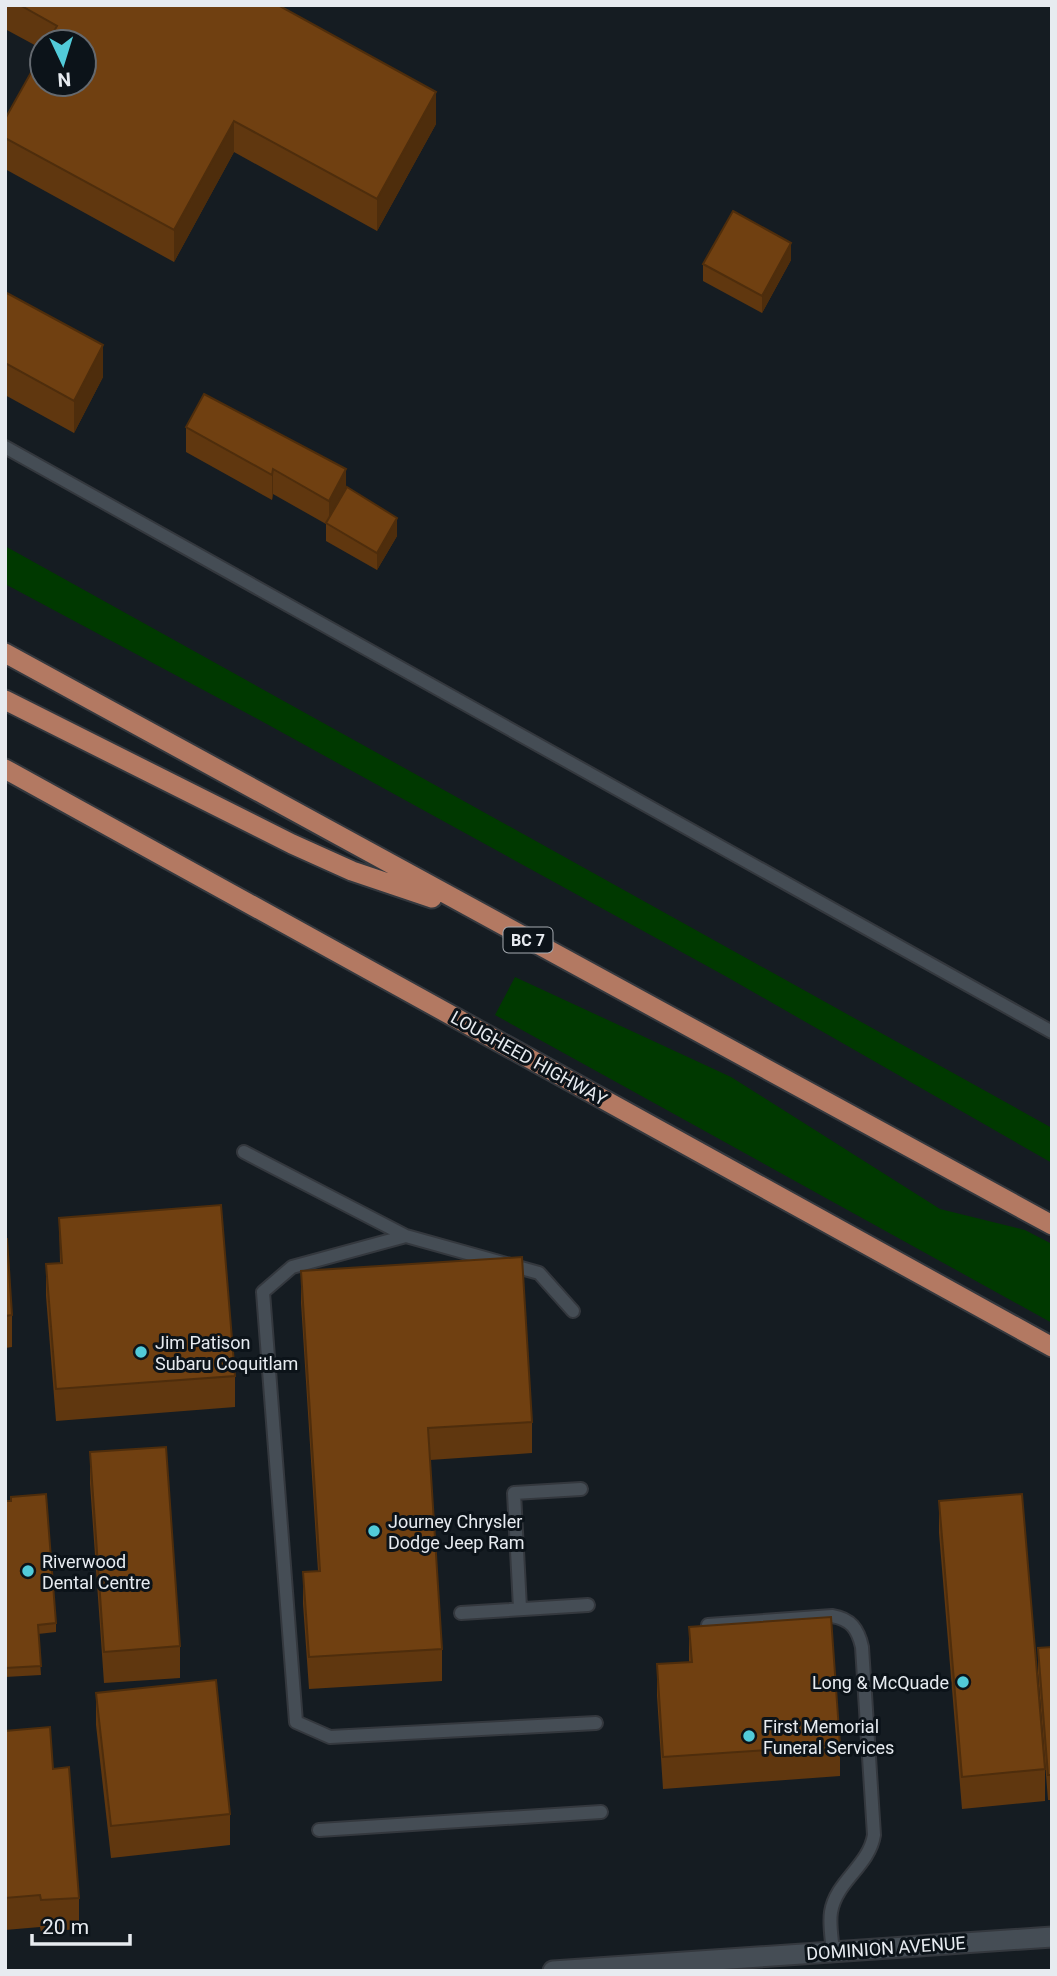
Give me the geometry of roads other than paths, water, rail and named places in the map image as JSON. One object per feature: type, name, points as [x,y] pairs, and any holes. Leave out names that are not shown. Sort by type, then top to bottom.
[{"type":"main road","name":"BC 7","points":[[5,653],[1052,1225]]},
{"type":"main road","points":[[5,700],[292,844],[352,871],[482,915]]},
{"type":"main road","name":"LOUGHEED HIGHWAY","points":[[5,769],[1052,1348]]},
{"type":"street","name":"DOMINION AVENUE","points":[[553,1971],[1052,1937]]},
{"type":"lane","points":[[5,447],[1052,1032]]},
{"type":"lane","points":[[244,1152],[406,1236],[539,1273],[573,1311]]},
{"type":"lane","points":[[406,1236],[292,1267],[263,1292],[296,1722],[331,1737],[596,1723]]},
{"type":"lane","points":[[520,1608],[514,1493],[581,1489]]},
{"type":"lane","points":[[461,1614],[589,1605]]},
{"type":"lane","points":[[708,1625],[832,1616],[850,1622],[858,1632],[862,1647],[874,1835],[865,1861],[834,1902],[831,1921],[833,1952]]},
{"type":"lane","points":[[319,1830],[601,1812]]},
{"type":"place","name":"Jim Patison Subaru Coquitlam","points":[[141,1352]]},
{"type":"place","name":"Journey Chrysler Dodge Jeep Ram","points":[[374,1531]]},
{"type":"place","name":"Riverwood Dental Centre","points":[[28,1571]]},
{"type":"place","name":"Long & McQuade","points":[[963,1682]]},
{"type":"place","name":"First Memorial Funeral Services","points":[[749,1736]]}]
